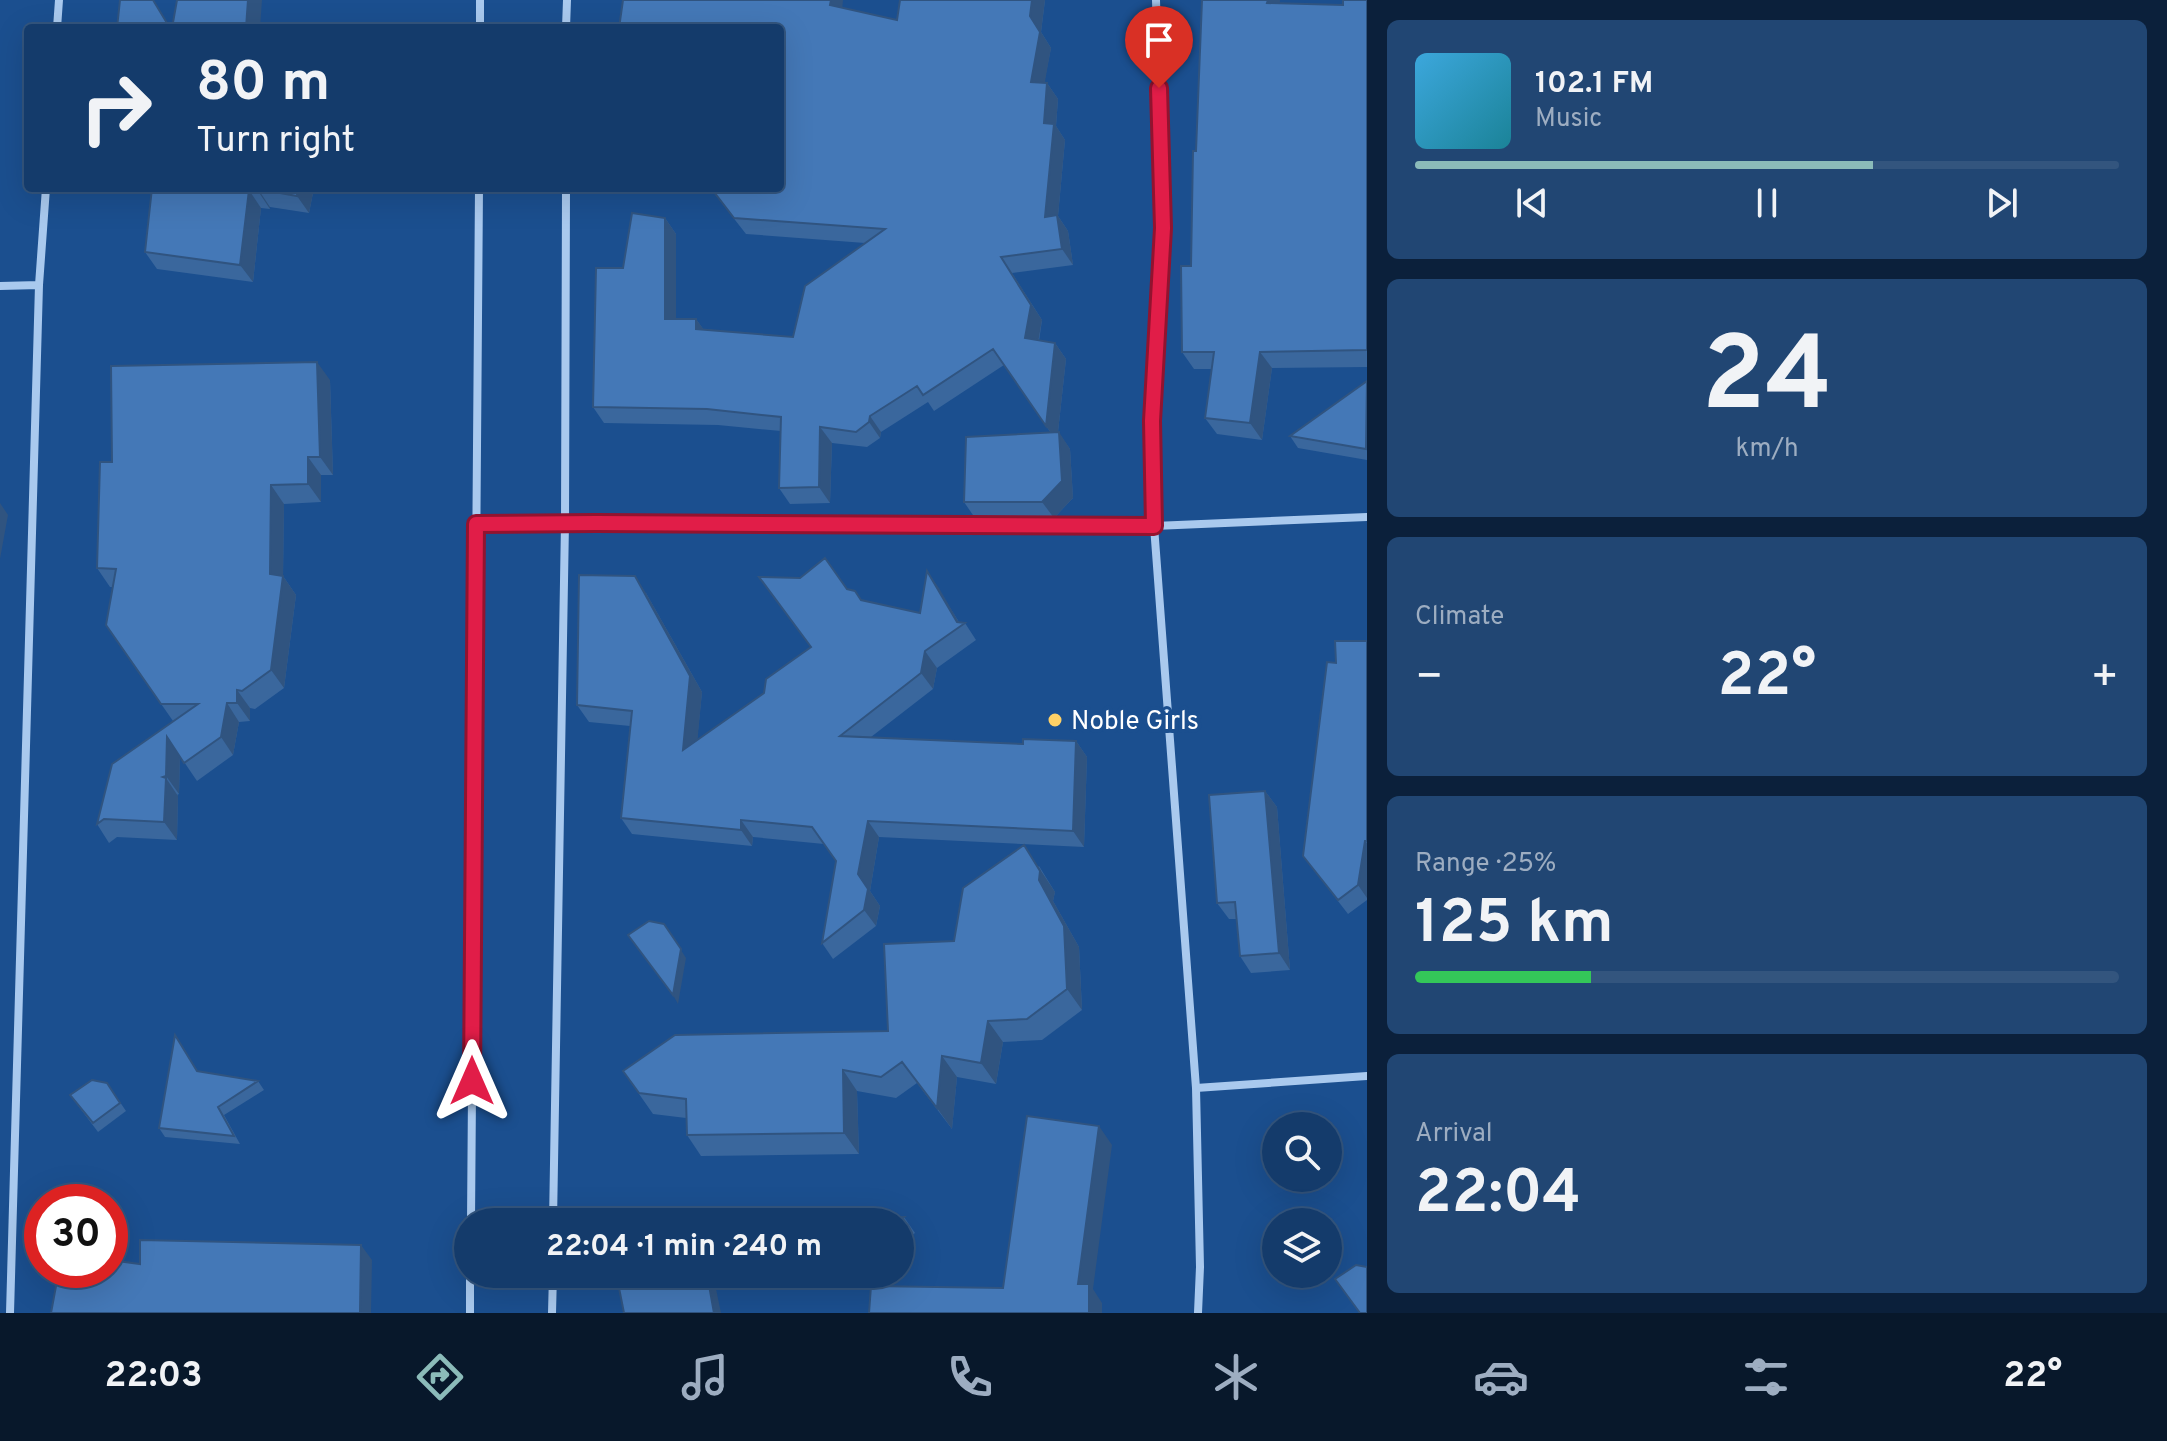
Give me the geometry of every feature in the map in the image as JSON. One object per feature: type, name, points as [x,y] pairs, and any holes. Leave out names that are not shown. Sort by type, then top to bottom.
[{"type":"street","points":[[57,24],[59,0]]},
{"type":"street","points":[[480,0],[480,24]]},
{"type":"street","points":[[566,24],[567,0]]},
{"type":"street","points":[[1156,0],[1163,228],[1152,421],[1154,526],[1196,1088],[1200,1267],[1198,1313]]},
{"type":"street","points":[[10,1313],[39,285],[46,192]]},
{"type":"street","points":[[471,1208],[479,192]]},
{"type":"street","points":[[553,1208],[565,523],[566,192]]},
{"type":"street","points":[[0,286],[39,285]]},
{"type":"street","points":[[476,524],[1154,526],[1367,517]]},
{"type":"street","points":[[1196,1088],[1367,1076]]},
{"type":"street","points":[[470,1288],[470,1313]]},
{"type":"street","points":[[552,1313],[553,1288]]},
{"type":"building","points":[[120,0],[153,0],[168,24],[117,24]]},
{"type":"building","points":[[177,0],[248,0],[246,24],[173,24]]},
{"type":"building","points":[[623,0],[831,0],[830,5],[897,20],[900,0],[1032,0],[1030,16],[1040,32],[1031,82],[1047,83],[1044,123],[1054,124],[1045,217],[1057,215],[1062,249],[1001,257],[1031,305],[1025,338],[1055,343],[1046,426],[993,349],[923,395],[917,386],[870,416],[869,422],[856,432],[820,427],[819,487],[779,488],[781,417],[707,409],[593,407],[596,268],[623,268],[632,213],[665,218],[665,319],[696,319],[696,329],[793,337],[805,286],[885,229],[734,218],[714,192],[784,192],[784,24],[620,24]]},
{"type":"building","points":[[1202,0],[1343,5],[1343,0],[1367,0],[1367,350],[1260,352],[1250,423],[1205,418],[1214,352],[1182,352],[1181,266],[1191,266],[1193,151],[1196,151]]},
{"type":"building","points":[[152,192],[249,192],[240,265],[145,252]]},
{"type":"building","points":[[275,192],[298,192],[297,196]]},
{"type":"building","points":[[317,362],[320,457],[308,457],[308,484],[271,485],[270,574],[283,576],[271,670],[242,691],[237,690],[237,703],[227,703],[221,737],[184,763],[167,737],[166,776],[163,777],[166,778],[164,822],[104,819],[97,824],[112,764],[198,704],[161,704],[106,625],[116,569],[97,568],[100,462],[112,462],[111,366]]},
{"type":"building","points":[[1367,381],[1366,449],[1290,436]]},
{"type":"building","points":[[1059,432],[1062,481],[1042,502],[964,502],[966,437]]},
{"type":"building","points":[[825,558],[847,589],[855,591],[861,600],[920,613],[927,571],[957,622],[965,623],[925,651],[921,673],[840,736],[1023,744],[1023,739],[1076,741],[1073,831],[868,821],[858,874],[868,889],[864,910],[822,943],[836,861],[812,827],[741,820],[741,830],[621,818],[632,711],[577,705],[579,575],[635,576],[690,676],[683,750],[764,693],[766,679],[811,647],[759,577],[800,578]]},
{"type":"building","points":[[1335,641],[1367,641],[1367,841],[1358,885],[1338,900],[1303,856],[1327,662],[1336,663]]},
{"type":"building","points":[[1265,791],[1279,953],[1240,956],[1235,902],[1217,903],[1209,795]]},
{"type":"building","points":[[1024,845],[1040,871],[1039,880],[1064,926],[1067,989],[1027,1019],[988,1021],[981,1063],[942,1056],[937,1108],[902,1062],[881,1077],[843,1070],[844,1133],[687,1135],[686,1099],[639,1093],[623,1071],[675,1035],[888,1031],[884,944],[954,941],[963,888]]},
{"type":"building","points":[[649,921],[664,924],[681,949],[673,995],[628,935]]},
{"type":"building","points":[[175,1035],[197,1071],[258,1081],[218,1107],[234,1136],[159,1128]]},
{"type":"building","points":[[92,1080],[107,1083],[120,1103],[93,1123],[70,1095]]},
{"type":"building","points":[[1027,1116],[1099,1126],[1078,1284],[1089,1284],[1089,1313],[869,1313],[871,1288],[1003,1288]]},
{"type":"building","points":[[140,1240],[361,1245],[360,1313],[51,1313],[56,1288],[128,1288],[128,1262],[140,1264]]},
{"type":"building","points":[[1356,1265],[1367,1267],[1367,1313],[1360,1313],[1342,1288],[1342,1274]]},
{"type":"building","points":[[619,1288],[710,1288],[714,1313],[624,1313]]},
{"type":"place","name":"Noble Girls","points":[[1055,720]]},
{"type":"route","points":[[472,1081],[476,524],[1154,526],[1152,421],[1163,228],[1159,88]]}]
